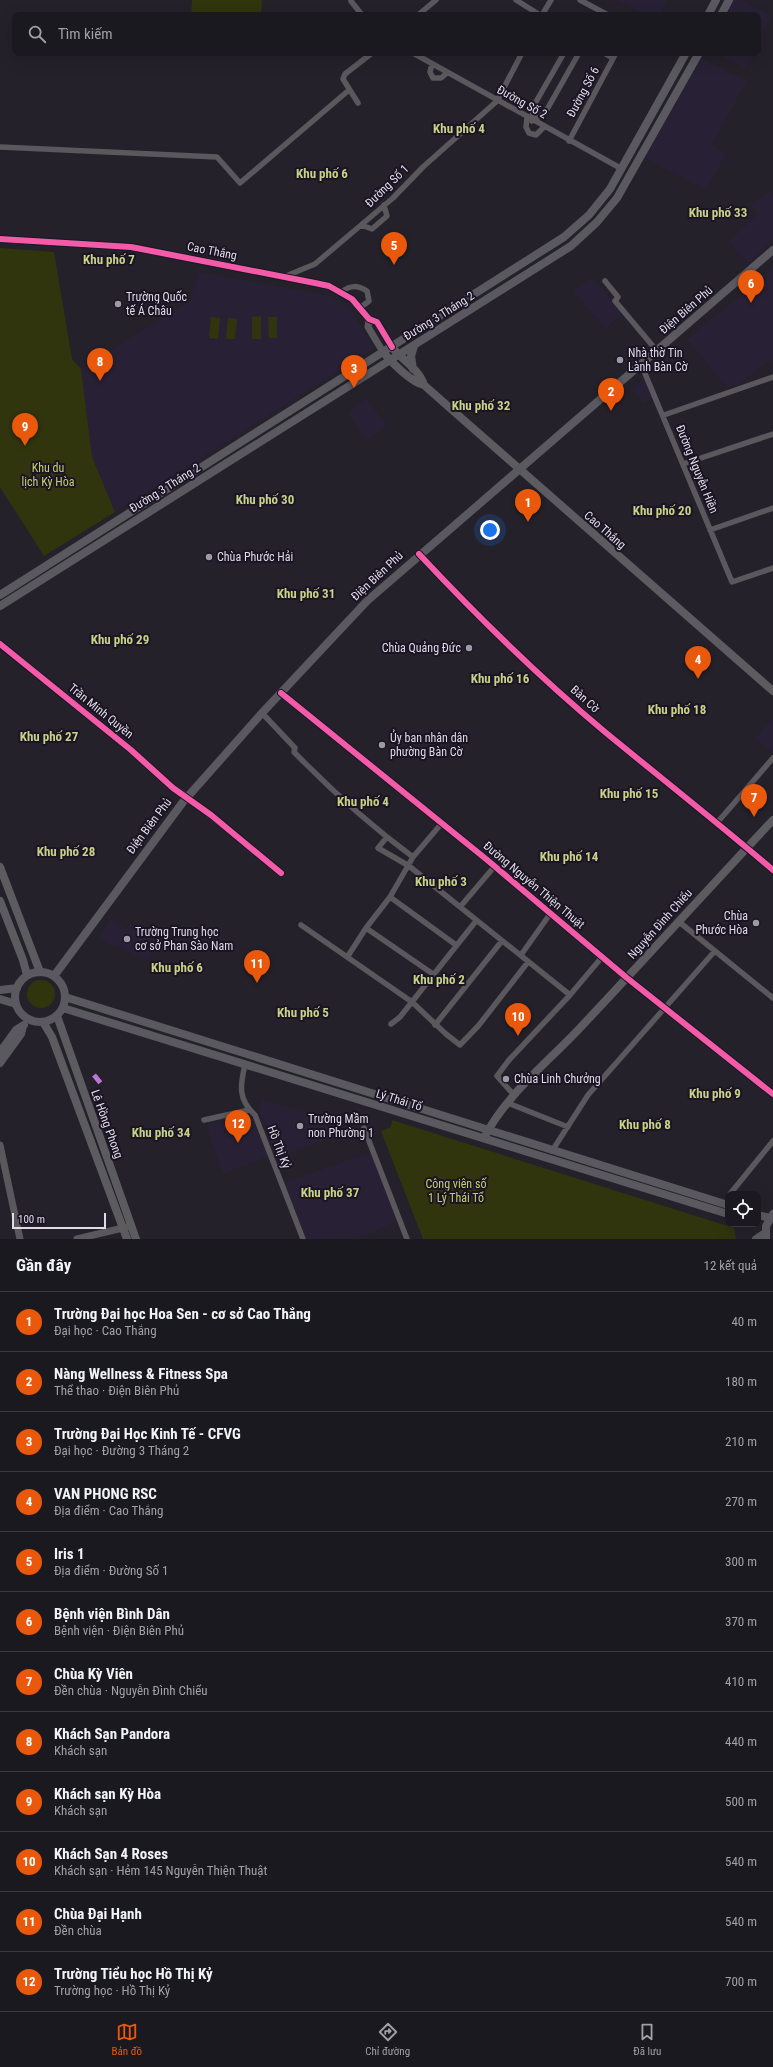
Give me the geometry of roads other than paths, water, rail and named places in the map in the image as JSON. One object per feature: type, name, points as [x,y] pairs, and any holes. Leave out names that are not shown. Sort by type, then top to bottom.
[{"type":"main road","points":[[710,12],[716,0]]},
{"type":"main road","points":[[723,12],[729,0]]},
{"type":"main road","name":"Đường 3 Tháng 2","points":[[0,595],[564,237],[596,206],[622,169],[684,56]]},
{"type":"main road","name":"Đường 3 Tháng 2","points":[[0,606],[562,253],[597,222],[625,185],[697,56]]},
{"type":"main road","name":"Điện Biên Phủ","points":[[54,976],[187,797],[262,713],[367,601],[419,554],[773,250]]},
{"type":"main road","points":[[413,369],[411,356],[414,346]]},
{"type":"main road","name":"Cao Thắng","points":[[392,347],[399,356],[422,377],[424,384],[518,469],[773,691]]},
{"type":"main road","name":"Cao Thắng","points":[[383,352],[390,361],[416,384],[424,384]]},
{"type":"main road","name":"Nguyễn Đình Chiểu","points":[[488,1140],[491,1131],[500,1119],[500,1114],[514,1095],[627,978],[678,921],[773,820]]},
{"type":"main road","points":[[0,867],[40,972]]},
{"type":"main road","points":[[0,901],[23,960],[27,975]]},
{"type":"main road","points":[[40,972],[54,976],[62,985],[65,997],[63,1008],[57,1016],[43,1022],[29,1020],[21,1014],[16,1004],[16,988],[27,975],[40,972]]},
{"type":"main road","points":[[0,990],[16,988]]},
{"type":"main road","name":"Lý Thái Tổ","points":[[65,997],[491,1131],[725,1207]]},
{"type":"main road","points":[[0,999],[16,1004]]},
{"type":"main road","name":"Lý Thái Tổ","points":[[63,1008],[488,1140],[725,1207]]},
{"type":"main road","name":"Lê Hồng Phong","points":[[57,1016],[126,1227],[127,1239]]},
{"type":"main road","points":[[0,1052],[16,1030],[29,1020]]},
{"type":"main road","name":"Lê Hồng Phong","points":[[43,1022],[52,1037],[126,1227],[136,1239]]},
{"type":"main road","points":[[0,1063],[21,1034],[23,1026]]},
{"type":"main road","points":[[756,1239],[766,1226]]},
{"type":"street","points":[[422,12],[436,0]]},
{"type":"street","points":[[516,0],[536,12]]},
{"type":"street","points":[[543,12],[551,0]]},
{"type":"street","points":[[580,0],[602,12]]},
{"type":"street","points":[[351,1],[360,12]]},
{"type":"street","points":[[358,103],[343,78],[345,74],[368,56]]},
{"type":"street","name":"Đường Số 2","points":[[417,56],[529,119],[622,169]]},
{"type":"street","points":[[497,101],[520,56]]},
{"type":"street","points":[[544,127],[536,135],[529,133],[526,127],[532,107],[562,56]]},
{"type":"street","points":[[529,119],[544,113],[577,56]]},
{"type":"street","name":"Đường Số 6","points":[[569,141],[615,56]]},
{"type":"street","points":[[432,64],[430,72],[432,78],[441,78],[447,73]]},
{"type":"street","points":[[0,147],[217,158],[240,183],[349,90]]},
{"type":"street","name":"Đường Số 1","points":[[286,276],[314,264],[384,205],[423,167],[497,101]]},
{"type":"street","points":[[361,225],[372,229],[387,216],[384,205]]},
{"type":"street","name":"Cao Thắng","points":[[0,239],[131,247],[286,276],[329,286],[341,292],[361,307],[369,320],[368,327],[383,352]]},
{"type":"street","points":[[605,282],[618,298],[615,301],[657,351]]},
{"type":"street","points":[[341,292],[348,286],[359,286],[367,291],[369,301],[361,307]]},
{"type":"street","name":"Cao Thắng","points":[[369,320],[377,322],[392,347]]},
{"type":"street","name":"Đường Nguyễn Hiền","points":[[641,364],[664,415],[732,582],[773,568]]},
{"type":"street","points":[[664,415],[773,377]]},
{"type":"street","points":[[683,464],[773,434]]},
{"type":"street","points":[[710,530],[773,508]]},
{"type":"street","name":"Bàn Cờ","points":[[419,554],[463,600],[605,732],[773,870]]},
{"type":"street","name":"Trần Minh Quyền","points":[[0,644],[132,750],[173,788],[187,797]]},
{"type":"street","name":"Đường Nguyễn Thiện Thuật","points":[[281,693],[442,823],[627,978],[773,1094]]},
{"type":"street","points":[[262,713],[295,748],[294,752],[315,774],[387,837],[413,857]]},
{"type":"street","points":[[716,824],[773,758]]},
{"type":"street","points":[[187,797],[281,873]]},
{"type":"street","points":[[348,956],[366,928],[390,897],[413,857],[442,823]]},
{"type":"street","points":[[387,837],[378,848],[409,866],[570,995]]},
{"type":"street","points":[[460,907],[494,867]]},
{"type":"street","points":[[390,897],[456,945]]},
{"type":"street","points":[[521,955],[550,914]]},
{"type":"street","points":[[391,1024],[400,1017],[476,921]]},
{"type":"street","points":[[678,921],[714,952],[773,998]]},
{"type":"street","points":[[301,925],[348,956],[412,1002],[435,1025],[460,1044],[479,1025],[528,962]]},
{"type":"street","points":[[366,928],[433,974]]},
{"type":"street","points":[[435,1025],[502,942]]},
{"type":"street","points":[[552,1151],[588,1095],[714,952]]},
{"type":"street","points":[[514,1095],[497,1076],[602,957]]},
{"type":"street","points":[[245,1065],[248,1055]]},
{"type":"street","name":"Hồ Thị Kỷ","points":[[245,1065],[240,1088],[250,1110],[255,1115],[303,1239]]},
{"type":"street","points":[[508,1103],[568,1127]]},
{"type":"street","points":[[204,1120],[250,1110]]},
{"type":"street","points":[[364,1128],[407,1239]]},
{"type":"street","points":[[732,1191],[773,1141]]},
{"type":"street","points":[[0,1144],[20,1239]]},
{"type":"street","points":[[77,1239],[126,1227]]},
{"type":"place","name":"Iris 1","points":[[394,265]]},
{"type":"place","name":"Bệnh viện Bình Dân","points":[[751,303]]},
{"type":"place","name":"Trường Quốc tế Á Châu","points":[[118,304]]},
{"type":"place","name":"Nhà thờ Tin Lành Bàn Cờ","points":[[620,360]]},
{"type":"place","name":"Khách Sạn Pandora","points":[[100,381]]},
{"type":"place","name":"Trường Đại Học Kinh Tế - CFVG","points":[[354,388]]},
{"type":"place","name":"Nàng Wellness & Fitness Spa","points":[[611,411]]},
{"type":"place","name":"Khách sạn Kỳ Hòa","points":[[25,446]]},
{"type":"place","name":"Trường Đại học Hoa Sen - cơ sở Cao Thắng","points":[[528,522]]},
{"type":"place","name":"Chùa Phước Hải","points":[[209,557]]},
{"type":"place","name":"Chùa Quảng Đức","points":[[469,648]]},
{"type":"place","name":"VAN PHONG RSC","points":[[698,679]]},
{"type":"place","name":"Ủy ban nhân dân phường Bàn Cờ","points":[[382,745]]},
{"type":"place","name":"Chùa Kỳ Viên","points":[[754,817]]},
{"type":"place","name":"Chùa Phước Hòa","points":[[756,923]]},
{"type":"place","name":"Trường Trung học cơ sở Phan Sào Nam","points":[[127,939]]},
{"type":"place","name":"Chùa Đại Hạnh","points":[[257,983]]},
{"type":"place","name":"Khách Sạn 4 Roses","points":[[518,1036]]},
{"type":"place","name":"Chùa Linh Chưởng","points":[[506,1079]]},
{"type":"place","name":"Trường Mầm non Phường 1","points":[[300,1126]]},
{"type":"place","name":"Trường Tiểu học Hồ Thị Kỷ","points":[[238,1143]]},
{"type":"district","name":"Khu phố 4","points":[[459,128]]},
{"type":"district","name":"Khu phố 6","points":[[322,173]]},
{"type":"district","name":"Khu phố 33","points":[[718,212]]},
{"type":"district","name":"Khu phố 7","points":[[109,259]]},
{"type":"district","name":"Khu phố 32","points":[[481,405]]},
{"type":"district","name":"Khu phố 30","points":[[265,499]]},
{"type":"district","name":"Khu phố 20","points":[[662,510]]},
{"type":"district","name":"Khu phố 31","points":[[306,593]]},
{"type":"district","name":"Khu phố 29","points":[[120,639]]},
{"type":"district","name":"Khu phố 16","points":[[500,678]]},
{"type":"district","name":"Khu phố 18","points":[[677,709]]},
{"type":"district","name":"Khu phố 27","points":[[49,736]]},
{"type":"district","name":"Khu phố 15","points":[[629,793]]},
{"type":"district","name":"Khu phố 4","points":[[363,801]]},
{"type":"district","name":"Khu phố 28","points":[[66,851]]},
{"type":"district","name":"Khu phố 14","points":[[569,856]]},
{"type":"district","name":"Khu phố 3","points":[[441,881]]},
{"type":"district","name":"Khu phố 6","points":[[177,967]]},
{"type":"district","name":"Khu phố 2","points":[[439,979]]},
{"type":"district","name":"Khu phố 5","points":[[303,1012]]},
{"type":"district","name":"Khu phố 9","points":[[715,1093]]},
{"type":"district","name":"Khu phố 8","points":[[645,1124]]},
{"type":"district","name":"Khu phố 34","points":[[161,1132]]},
{"type":"district","name":"Khu phố 37","points":[[330,1192]]},
{"type":"park label","name":"Khu du lịch Kỳ Hòa","points":[[48,475]]},
{"type":"park label","name":"Công viên số 1 Lý Thái Tổ","points":[[456,1191]]}]
